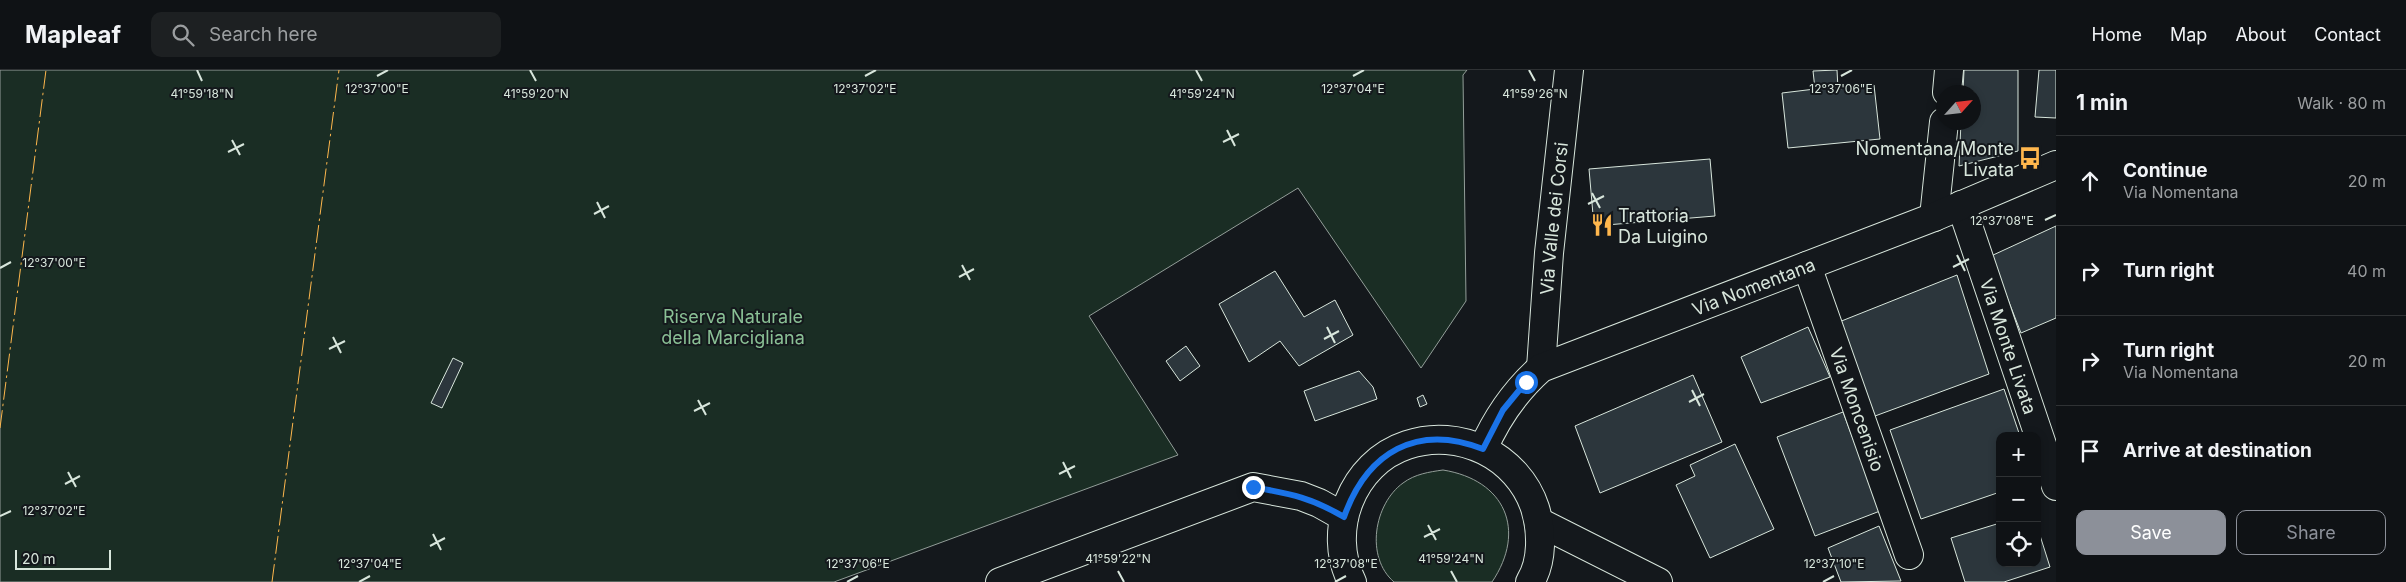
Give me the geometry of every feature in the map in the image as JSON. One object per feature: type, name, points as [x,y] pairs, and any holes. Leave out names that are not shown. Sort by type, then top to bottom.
[{"type":"street","name":"Via Valle dei Corsi","points":[[1541,368],[1549,253],[1569,70]]},
{"type":"street","points":[[1948,85],[1949,70]]},
{"type":"street","points":[[1934,217],[1943,130]]},
{"type":"street","name":"Via Nomentana","points":[[1483,449],[1503,410],[1519,389],[1541,368],[1934,217],[2056,164]]},
{"type":"street","name":"Via Monte Livata","points":[[1961,205],[2056,486]]},
{"type":"street","name":"Via Moncenisio","points":[[1807,266],[1909,555]]},
{"type":"street","points":[[1352,582],[1343,556],[1344,517],[1360,481],[1372,466],[1405,445],[1442,439],[1462,442],[1483,449],[1504,463],[1524,486],[1532,499],[1538,522],[1540,541],[1538,560],[1530,582]]},
{"type":"street","points":[[1000,582],[1253,487],[1301,496],[1319,502],[1344,517]]},
{"type":"street","points":[[1538,522],[1658,582]]},
{"type":"green space","name":"Riserva Naturale della Marcigliana","points":[[0,70],[1467,70],[1463,75],[1466,301],[1421,368],[1298,188],[1089,316],[1178,455],[834,582],[0,582]]},
{"type":"green space","points":[[1443,470],[1482,484],[1495,496],[1504,510],[1508,526],[1508,544],[1502,563],[1492,582],[1394,582],[1385,571],[1379,559],[1376,545],[1380,517],[1385,504],[1393,492],[1412,477]]},
{"type":"building","points":[[1837,70],[1838,89],[1874,85],[1880,139],[1788,148],[1782,93],[1815,89],[1813,71]]},
{"type":"building","points":[[1964,70],[2018,70],[2018,151],[1959,166],[1961,130],[1981,130],[1981,85],[1963,85]]},
{"type":"building","points":[[2039,70],[2056,70],[2056,118],[2035,117]]},
{"type":"building","points":[[1710,159],[1715,216],[1594,226],[1589,169]]},
{"type":"building","points":[[2056,226],[2056,318],[2021,333],[1991,256]]},
{"type":"building","points":[[1275,271],[1304,317],[1335,300],[1353,335],[1299,366],[1280,341],[1249,362],[1219,304]]},
{"type":"building","points":[[1957,275],[1989,374],[1875,416],[1839,322]]},
{"type":"building","points":[[1808,327],[1830,377],[1761,403],[1741,357]]},
{"type":"building","points":[[1186,346],[1200,366],[1180,381],[1166,361]]},
{"type":"building","points":[[453,358],[463,363],[442,408],[431,403]]},
{"type":"building","points":[[1359,371],[1373,387],[1377,399],[1315,421],[1304,391]]},
{"type":"building","points":[[1693,375],[1722,442],[1600,493],[1575,426]]},
{"type":"building","points":[[2004,389],[2019,432],[1996,432],[1996,493],[1921,519],[1890,430]]},
{"type":"building","points":[[1423,395],[1427,404],[1420,407],[1417,398]]},
{"type":"building","points":[[1843,412],[1880,511],[1815,536],[1777,437]]},
{"type":"building","points":[[1735,444],[1774,529],[1710,558],[1676,485],[1695,476],[1690,465]]},
{"type":"building","points":[[1996,524],[1996,567],[2041,567],[2041,539],[2050,567],[2004,582],[1965,582],[1951,538]]},
{"type":"building","points":[[1879,526],[1901,581],[1841,582],[1828,548]]},
{"type":"power","points":[[0,428],[46,70]]},
{"type":"power","points":[[272,582],[339,70]]},
{"type":"place","name":"Nomentana/Monte Livata","points":[[2030,158]]},
{"type":"place","name":"Trattoria Da Luigino","points":[[1602,225]]},
{"type":"route","points":[[1253,487],[1301,496],[1319,502],[1344,517],[1350,498],[1372,466],[1405,445],[1442,439],[1462,442],[1483,449],[1503,410],[1526,382]]}]
